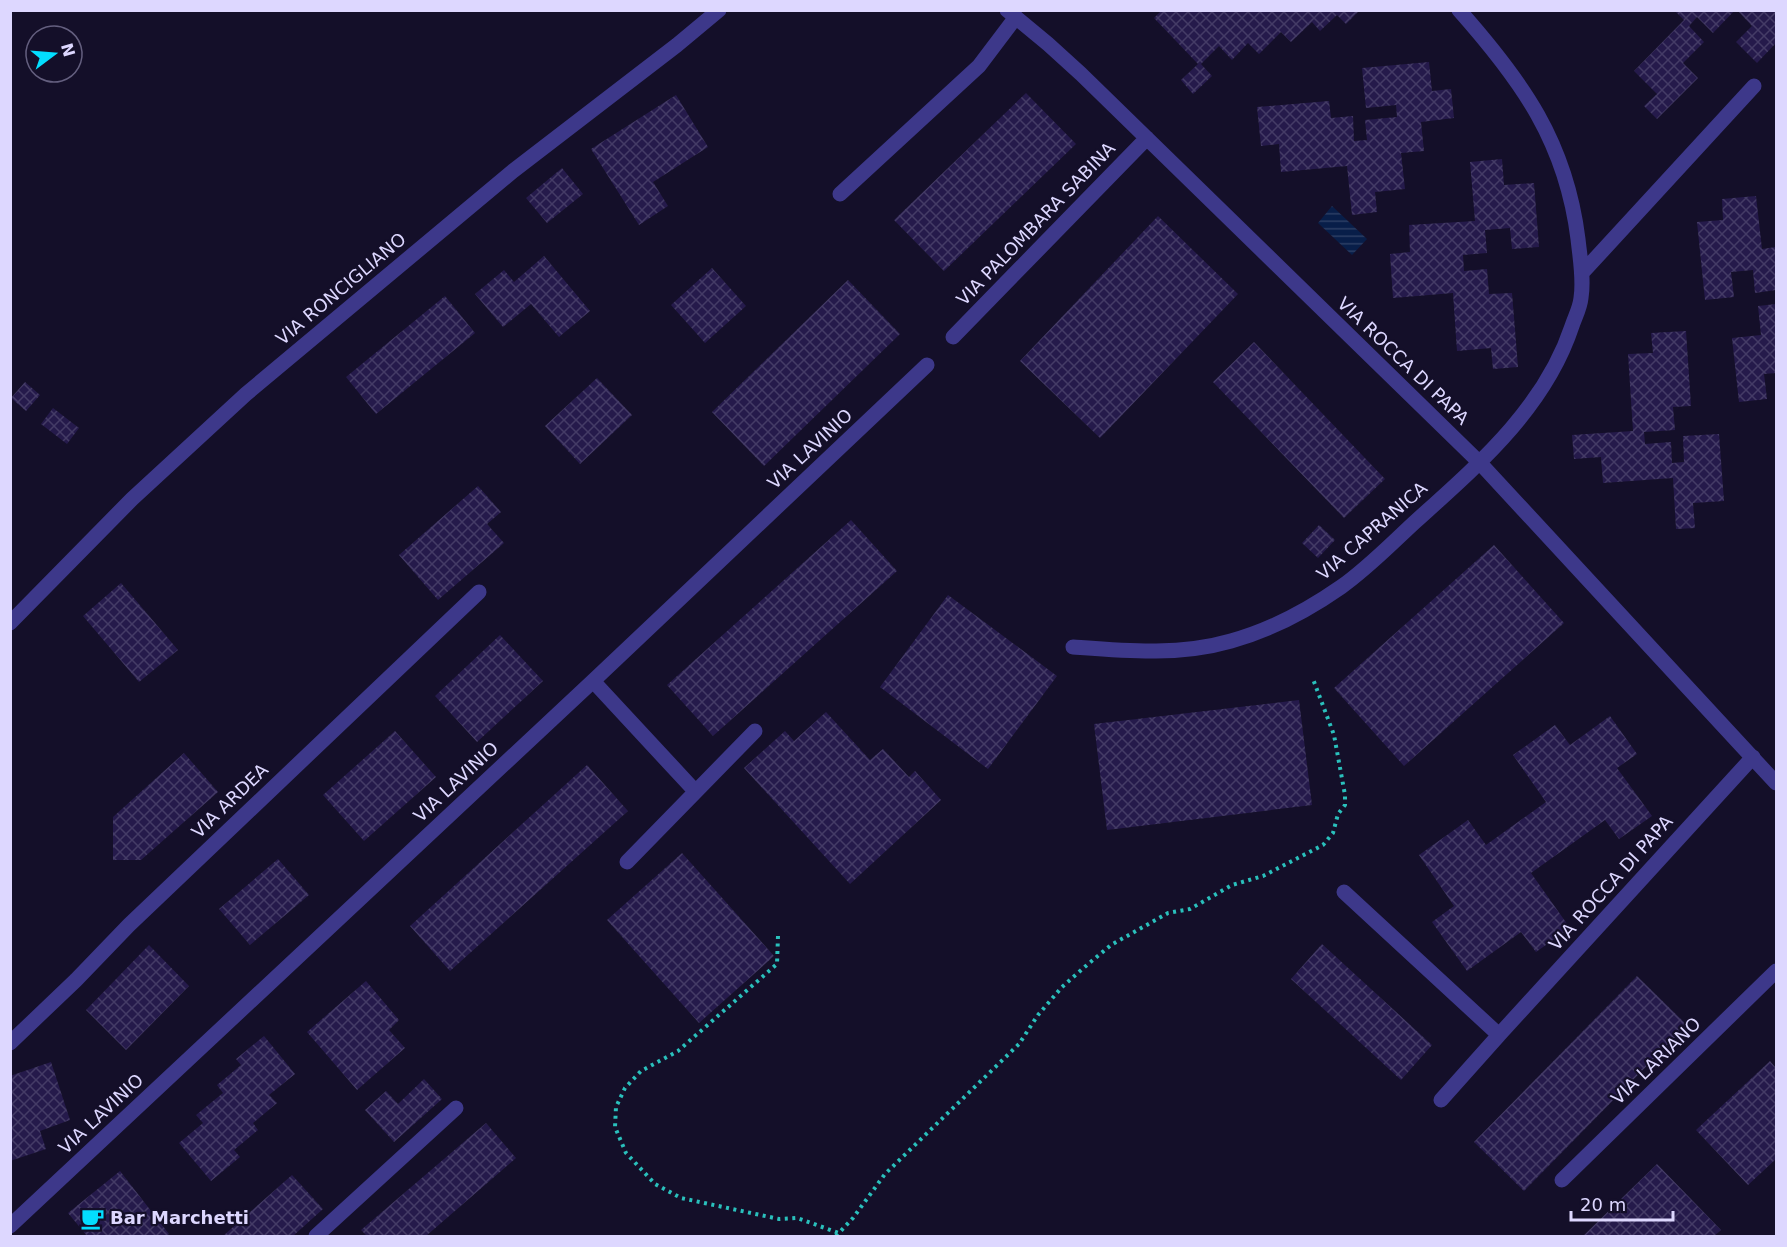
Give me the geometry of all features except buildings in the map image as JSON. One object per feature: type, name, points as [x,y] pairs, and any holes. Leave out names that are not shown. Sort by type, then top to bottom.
[{"type":"street","name":"VIA RONCIGLIANO","points":[[10,623],[132,499],[246,394],[513,171],[719,10]]},
{"type":"street","name":"VIA CAPRANICA","points":[[1073,647],[1137,651],[1202,648],[1232,641],[1292,617],[1345,584],[1480,463],[1527,411],[1545,384],[1564,350],[1581,300],[1582,273],[1575,215],[1547,131],[1506,65],[1458,10]]},
{"type":"street","points":[[840,194],[979,66],[1011,14]]},
{"type":"street","name":"VIA ROCCA DI PAPA","points":[[1011,14],[1081,74],[1480,463],[1776,783]]},
{"type":"street","points":[[1582,273],[1754,86]]},
{"type":"street","name":"VIA PALOMBARA SABINA","points":[[953,337],[1147,138]]},
{"type":"street","name":"VIA LAVINIO","points":[[10,1226],[927,365]]},
{"type":"street","name":"VIA ARDEA","points":[[10,1043],[145,909],[479,592]]},
{"type":"street","points":[[593,681],[695,791]]},
{"type":"street","points":[[627,862],[755,731]]},
{"type":"street","name":"VIA ROCCA DI PAPA","points":[[1441,1100],[1753,757]]},
{"type":"street","points":[[1344,892],[1498,1035]]},
{"type":"street","name":"VIA LARIANO","points":[[1562,1179],[1776,971]]},
{"type":"street","points":[[316,1236],[456,1108]]},
{"type":"path","points":[[778,936],[777,964],[678,1051],[641,1071],[625,1088],[616,1107],[615,1127],[626,1153],[655,1184],[681,1198],[779,1219],[797,1218],[837,1235],[853,1218],[885,1174],[1019,1044],[1038,1015],[1062,987],[1111,945],[1168,913],[1190,909],[1232,885],[1263,876],[1323,845],[1333,833],[1338,814],[1345,805],[1346,795],[1334,735],[1313,679]]},
{"type":"water","points":[[1332,206],[1367,239],[1352,255],[1318,223]]},
{"type":"place","name":"Bar Marchetti","points":[[92,1218]]}]
